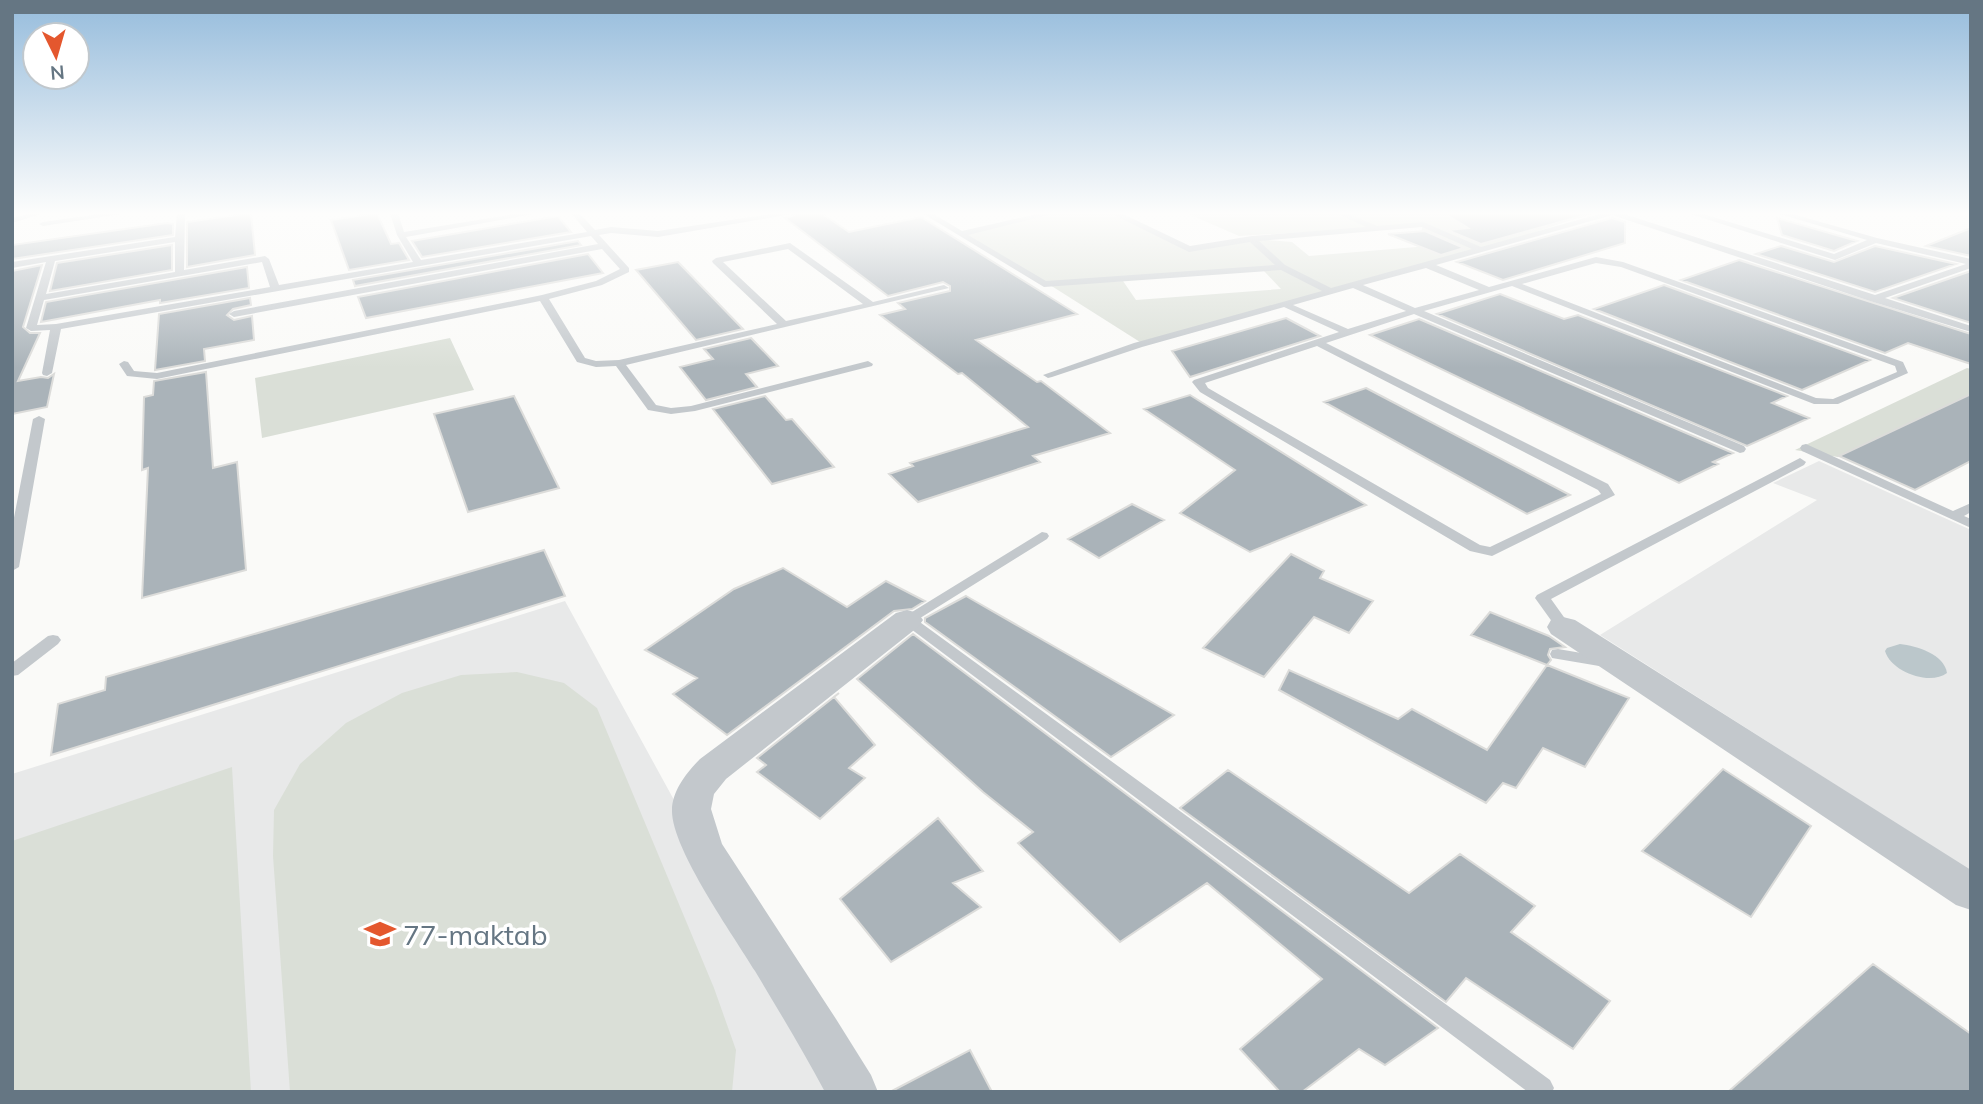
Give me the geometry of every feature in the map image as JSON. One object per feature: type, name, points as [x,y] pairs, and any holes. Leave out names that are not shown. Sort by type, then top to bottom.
[{"type":"street","points":[[853,1092],[800,1002],[714,867],[692,815],[693,801],[699,784],[713,769],[907,620]]},
{"type":"street","points":[[1561,640],[1620,664],[1760,744],[1971,892]]},
{"type":"lane","points":[[49,265],[31,328],[56,327],[415,265]]},
{"type":"lane","points":[[180,265],[180,274]]},
{"type":"lane","points":[[40,298],[234,265]]},
{"type":"lane","points":[[267,265],[276,289]]},
{"type":"lane","points":[[234,314],[502,265]]},
{"type":"lane","points":[[124,364],[131,374],[156,376],[543,298],[599,283],[626,270],[621,265]]},
{"type":"lane","points":[[720,265],[784,325]]},
{"type":"lane","points":[[815,265],[871,305]]},
{"type":"lane","points":[[1011,265],[1044,284],[1282,267]]},
{"type":"lane","points":[[1200,265],[1205,271]]},
{"type":"lane","points":[[1279,265],[1331,292]]},
{"type":"lane","points":[[1048,375],[1138,345],[1428,265],[1488,290]]},
{"type":"lane","points":[[1318,343],[1603,486],[1609,495],[1492,552],[1475,548],[1204,390],[1198,383],[1318,343],[1348,333],[1414,311],[1580,265]]},
{"type":"lane","points":[[1512,284],[1814,401],[1834,402],[1903,373],[1899,364],[1620,265]]},
{"type":"lane","points":[[1769,265],[1971,329]]},
{"type":"lane","points":[[1873,299],[1970,265]]},
{"type":"lane","points":[[1354,285],[1740,449]]},
{"type":"lane","points":[[543,298],[581,360],[596,364],[619,363],[944,288]]},
{"type":"lane","points":[[1284,304],[1348,333]]},
{"type":"lane","points":[[47,373],[56,327]]},
{"type":"lane","points":[[619,363],[652,408],[671,411],[691,409],[868,363]]},
{"type":"lane","points":[[12,567],[18,509],[39,419]]},
{"type":"lane","points":[[1806,448],[1971,524]]},
{"type":"lane","points":[[1561,640],[1542,598],[1800,462]]},
{"type":"lane","points":[[1953,516],[1971,507]]},
{"type":"lane","points":[[1042,536],[907,620],[1542,1088]]},
{"type":"lane","points":[[12,671],[53,640]]},
{"type":"shaded area","points":[[1013,265],[1427,265],[1140,342],[1050,285],[1123,281],[1136,300],[1281,289],[1264,271],[1277,268],[1045,283]]},
{"type":"shaded area","points":[[450,338],[474,390],[262,438],[255,378]]},
{"type":"shaded area","points":[[1967,368],[1971,369],[1971,394],[1838,457],[1795,450]]},
{"type":"shaded area","points":[[1819,461],[1971,530],[1971,871],[1600,635],[1817,500],[1773,483]]},
{"type":"shaded area","name":"77-maktab","points":[[565,601],[834,1092],[12,1092],[12,774]]},
{"type":"shaded area","points":[[1900,644],[1922,649],[1935,656],[1945,666],[1947,673],[1931,678],[1903,671],[1889,659],[1885,651]]},
{"type":"shaded area","points":[[517,672],[564,683],[597,708],[714,988],[736,1050],[732,1092],[290,1092],[273,856],[274,810],[300,764],[346,723],[402,693],[461,675]]},
{"type":"shaded area","points":[[232,767],[251,1092],[12,1092],[12,841]]},
{"type":"building","points":[[42,265],[23,327],[30,333],[40,333],[18,381],[48,378],[54,374],[47,407],[12,414],[12,271]]},
{"type":"building","points":[[57,265],[172,265],[172,270],[50,291]]},
{"type":"building","points":[[347,265],[382,265],[349,270]]},
{"type":"building","points":[[442,265],[473,265],[355,286],[353,280]]},
{"type":"building","points":[[532,265],[596,265],[603,273],[366,318],[358,297]]},
{"type":"building","points":[[680,265],[743,329],[696,340],[636,270]]},
{"type":"building","points":[[846,265],[997,265],[1077,314],[976,340],[1037,382],[1041,381],[1110,433],[1033,456],[1040,462],[918,502],[889,474],[913,466],[910,463],[1028,427],[962,373],[958,374],[880,315],[905,309],[898,303],[950,291],[950,286],[943,282],[888,296]]},
{"type":"building","points":[[1463,265],[1554,265],[1503,280]]},
{"type":"building","points":[[1726,265],[1753,265],[1971,334],[1971,364],[1908,343],[1885,353],[1681,280]]},
{"type":"building","points":[[1789,265],[1954,265],[1875,292]]},
{"type":"building","points":[[247,267],[249,288],[160,303],[160,300],[41,322],[46,302]]},
{"type":"building","points":[[1971,271],[1971,323],[1893,298]]},
{"type":"building","points":[[1664,285],[1870,360],[1802,390],[1594,309]]},
{"type":"building","points":[[1500,294],[1564,319],[1578,315],[1787,396],[1772,403],[1809,418],[1747,446],[1437,314]]},
{"type":"building","points":[[250,298],[251,305],[233,309],[227,315],[234,320],[252,316],[254,340],[204,349],[205,361],[155,370],[159,314]]},
{"type":"building","points":[[1286,318],[1320,336],[1190,377],[1172,351]]},
{"type":"building","points":[[1419,319],[1733,453],[1713,462],[1718,464],[1679,483],[1370,335]]},
{"type":"building","points":[[751,338],[778,366],[746,374],[757,387],[706,400],[680,367],[713,359],[704,349]]},
{"type":"building","points":[[206,372],[213,468],[237,462],[246,570],[142,598],[148,468],[142,470],[144,397],[153,395],[154,381]]},
{"type":"building","points":[[1366,388],[1570,495],[1527,514],[1324,402]]},
{"type":"building","points":[[1971,394],[1971,461],[1915,490],[1839,456]]},
{"type":"building","points":[[1190,395],[1366,505],[1250,552],[1180,513],[1235,470],[1144,409]]},
{"type":"building","points":[[514,396],[559,488],[468,512],[434,414]]},
{"type":"building","points":[[765,396],[786,420],[792,419],[834,467],[772,484],[713,409]]},
{"type":"building","points":[[1132,504],[1164,520],[1099,558],[1068,539]]},
{"type":"building","points":[[544,550],[565,596],[51,755],[58,704],[105,690],[106,677]]},
{"type":"building","points":[[1291,554],[1324,571],[1320,578],[1373,601],[1349,633],[1314,617],[1264,677],[1203,648]]},
{"type":"building","points":[[783,568],[847,607],[886,581],[925,601],[912,609],[894,611],[727,735],[673,694],[697,678],[645,650],[734,589]]},
{"type":"building","points":[[966,596],[1174,715],[1111,757],[925,622],[925,618]]},
{"type":"building","points":[[1490,612],[1549,636],[1565,647],[1550,649],[1548,655],[1551,660],[1547,665],[1471,635]]},
{"type":"building","points":[[913,634],[1438,1028],[1385,1065],[1359,1049],[1302,1092],[1280,1092],[1240,1049],[1322,979],[1207,883],[1120,942],[1018,843],[1033,832],[983,792],[857,679]]},
{"type":"building","points":[[1547,665],[1629,698],[1585,767],[1543,748],[1516,788],[1503,783],[1486,803],[1279,690],[1289,670],[1398,719],[1412,709],[1487,750]]},
{"type":"building","points":[[839,693],[834,697],[875,745],[849,768],[865,778],[820,819],[757,772],[766,765],[757,758]]},
{"type":"building","points":[[1723,769],[1811,826],[1751,917],[1642,851]]},
{"type":"building","points":[[1228,770],[1409,893],[1460,854],[1535,906],[1511,932],[1610,1001],[1573,1049],[1466,978],[1446,1002],[1180,808]]},
{"type":"building","points":[[938,818],[983,871],[953,883],[981,907],[891,962],[840,899]]},
{"type":"building","points":[[1873,964],[1971,1034],[1971,1092],[1728,1092]]},
{"type":"building","points":[[970,1050],[992,1092],[890,1092]]},
{"type":"place","name":"77-maktab","points":[[380,934]]}]
